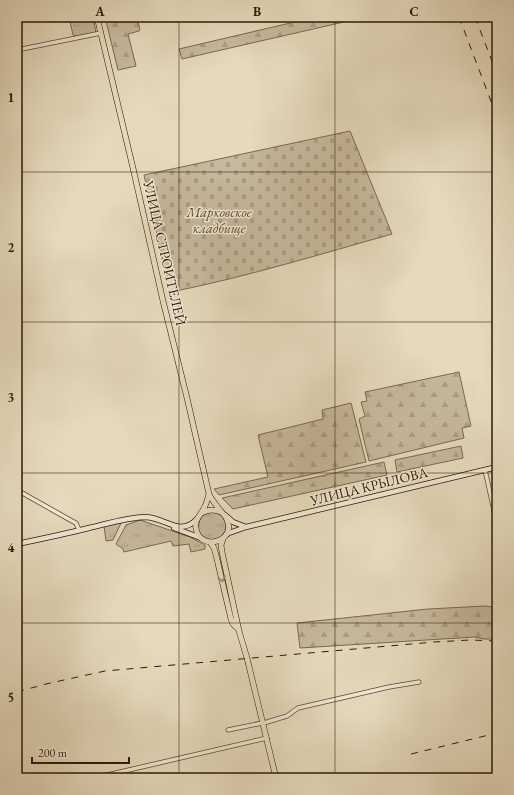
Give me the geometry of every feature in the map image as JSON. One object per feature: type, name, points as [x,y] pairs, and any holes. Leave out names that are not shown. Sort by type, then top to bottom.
[{"type":"main road","name":"УЛИЦА СТРОИТЕЛЕЙ","points":[[97,17],[134,168],[163,301],[209,494],[223,514]]},
{"type":"main road","points":[[209,494],[205,507],[197,519],[197,533],[201,538],[210,542],[219,541],[224,537]]},
{"type":"main road","points":[[201,513],[209,510],[218,511],[223,514],[227,520],[228,530],[221,545],[222,552],[239,631],[276,778]]},
{"type":"main road","points":[[210,542],[216,555],[231,619],[239,631]]},
{"type":"street","points":[[17,50],[101,33]]},
{"type":"street","name":"УЛИЦА КРЫЛОВА","points":[[224,537],[229,533],[246,527],[497,467]]},
{"type":"street","points":[[485,470],[497,524]]},
{"type":"street","points":[[17,490],[72,521],[78,526],[79,530]]},
{"type":"street","points":[[223,514],[233,522],[246,527]]},
{"type":"street","points":[[142,517],[201,538]]},
{"type":"street","points":[[17,544],[122,520],[142,517],[156,519],[183,527],[191,524],[197,519]]},
{"type":"street","points":[[228,730],[263,723],[286,716],[298,708],[419,682]]},
{"type":"street","points":[[94,778],[266,738]]},
{"type":"green space","points":[[69,17],[93,17],[96,33],[76,36],[73,35]]},
{"type":"green space","points":[[105,17],[108,17],[109,21],[127,17],[137,17],[140,30],[128,34],[136,66],[118,70]]},
{"type":"green space","points":[[316,17],[356,17],[357,19],[182,59],[179,49]]},
{"type":"green space","name":"Марковское кладбище","points":[[350,131],[392,234],[258,272],[176,291],[173,275],[166,276],[144,175]]},
{"type":"green space","points":[[459,372],[471,426],[462,428],[464,438],[369,461],[359,419],[365,416],[361,402],[367,401],[365,392]]},
{"type":"green space","points":[[351,403],[366,462],[219,495],[214,489],[268,477],[258,435],[323,419],[322,410]]},
{"type":"green space","points":[[461,446],[463,458],[397,472],[395,460]]},
{"type":"green space","points":[[384,462],[387,475],[233,509],[222,498]]},
{"type":"green space","points":[[212,512],[222,516],[226,526],[222,536],[212,540],[202,536],[198,526],[202,516]]},
{"type":"green space","points":[[140,520],[190,537],[205,545],[205,549],[191,552],[189,544],[173,546],[171,541],[124,552],[123,549],[116,544],[126,525]]},
{"type":"green space","points":[[121,523],[113,540],[106,541],[104,526]]},
{"type":"green space","points":[[486,606],[497,608],[497,639],[474,637],[300,648],[297,623],[428,609]]},
{"type":"railway","points":[[459,17],[497,117]]},
{"type":"railway","points":[[475,17],[497,74]]},
{"type":"railway","points":[[17,692],[105,671],[434,642],[470,640],[497,641]]},
{"type":"railway","points":[[411,754],[497,733]]}]
